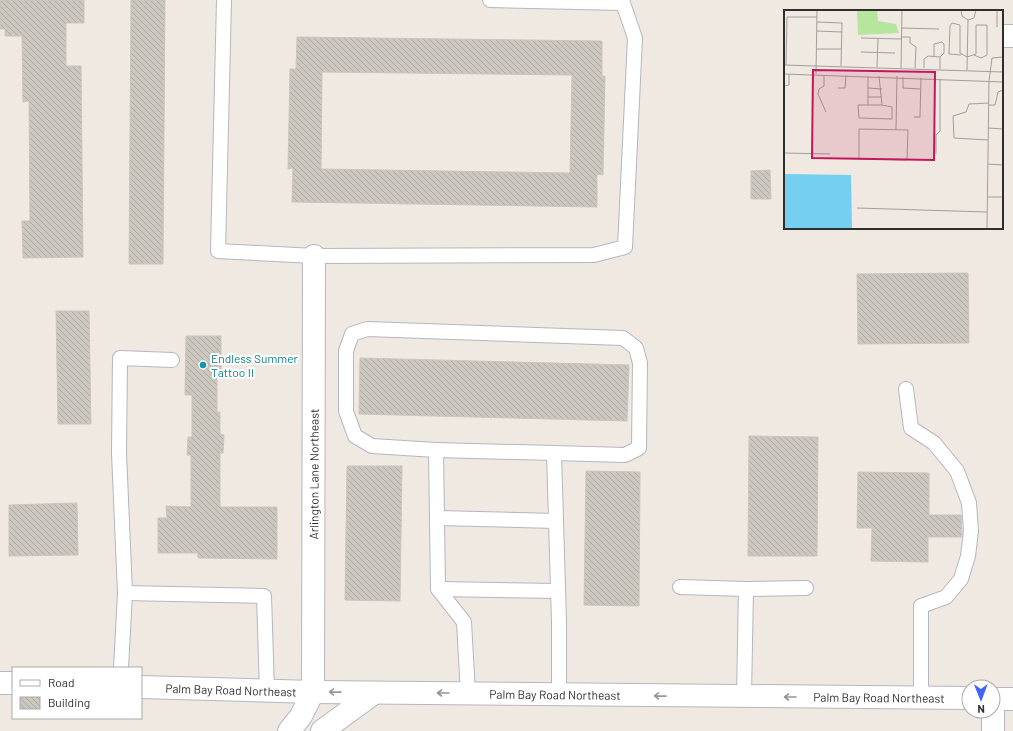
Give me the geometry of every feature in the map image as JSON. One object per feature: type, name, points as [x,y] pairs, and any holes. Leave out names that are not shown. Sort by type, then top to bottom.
[{"type":"main road","name":"Arlington Lane Northeast","points":[[313,692],[314,256]]},
{"type":"main road","points":[[0,682],[12,683]]},
{"type":"main road","name":"Palm Bay Road Northeast","points":[[142,687],[374,693],[961,698]]},
{"type":"main road","points":[[289,731],[301,716],[313,692]]},
{"type":"main road","points":[[322,731],[374,693]]},
{"type":"main road","points":[[1001,699],[1013,699]]},
{"type":"main road","points":[[993,719],[993,731]]},
{"type":"lane","points":[[224,0],[218,251],[314,256],[594,255],[625,247],[635,38],[623,3],[490,0]]},
{"type":"lane","points":[[367,329],[623,338],[636,348],[640,363],[639,448],[624,456],[554,453],[436,450],[372,446],[355,436],[346,411],[346,351],[352,334],[367,329]]},
{"type":"lane","points":[[121,667],[125,593],[119,453],[120,358],[172,360]]},
{"type":"lane","points":[[906,389],[911,428],[934,443],[957,471],[969,503],[971,531],[968,556],[961,579],[946,597],[921,606],[921,698]]},
{"type":"lane","points":[[436,450],[438,589],[464,622],[468,694]]},
{"type":"lane","points":[[554,453],[559,694]]},
{"type":"lane","points":[[437,518],[556,521]]},
{"type":"lane","points":[[680,587],[746,589],[806,588]]},
{"type":"lane","points":[[438,589],[558,591]]},
{"type":"lane","points":[[744,696],[746,589]]},
{"type":"lane","points":[[125,593],[264,596],[267,691]]},
{"type":"building","points":[[0,0],[84,0],[84,23],[66,23],[66,66],[81,66],[83,257],[23,258],[22,221],[30,221],[29,101],[23,102],[22,36],[5,36],[5,29],[0,29]]},
{"type":"building","points":[[131,0],[165,0],[163,264],[129,264]]},
{"type":"building","points":[[297,37],[602,41],[602,76],[605,76],[603,175],[597,174],[597,207],[292,202],[293,168],[288,169],[290,69],[296,69]],"holes":[[[322,72],[572,75],[570,173],[321,169]]]},
{"type":"building","points":[[770,170],[771,199],[751,199],[751,171]]},
{"type":"building","points":[[968,273],[969,343],[858,344],[857,274]]},
{"type":"building","points":[[56,311],[89,311],[91,424],[58,424]]},
{"type":"building","points":[[186,336],[221,336],[221,375],[217,375],[217,412],[220,412],[220,434],[224,435],[223,453],[220,453],[220,507],[277,507],[277,559],[198,558],[198,553],[158,553],[158,518],[167,518],[166,506],[191,507],[191,455],[187,455],[188,437],[192,437],[192,395],[185,395]]},
{"type":"building","points":[[360,358],[629,365],[627,421],[359,414]]},
{"type":"building","points":[[749,436],[818,437],[817,556],[748,556]]},
{"type":"building","points":[[347,466],[402,466],[400,601],[345,600]]},
{"type":"building","points":[[586,471],[640,472],[639,606],[584,605]]},
{"type":"building","points":[[858,472],[929,473],[929,515],[961,515],[962,537],[928,537],[928,562],[871,561],[872,528],[857,528]]},
{"type":"building","points":[[77,503],[78,555],[9,556],[9,505]]},
{"type":"place","name":"Endless Summer Tattoo II","points":[[203,365]]}]
